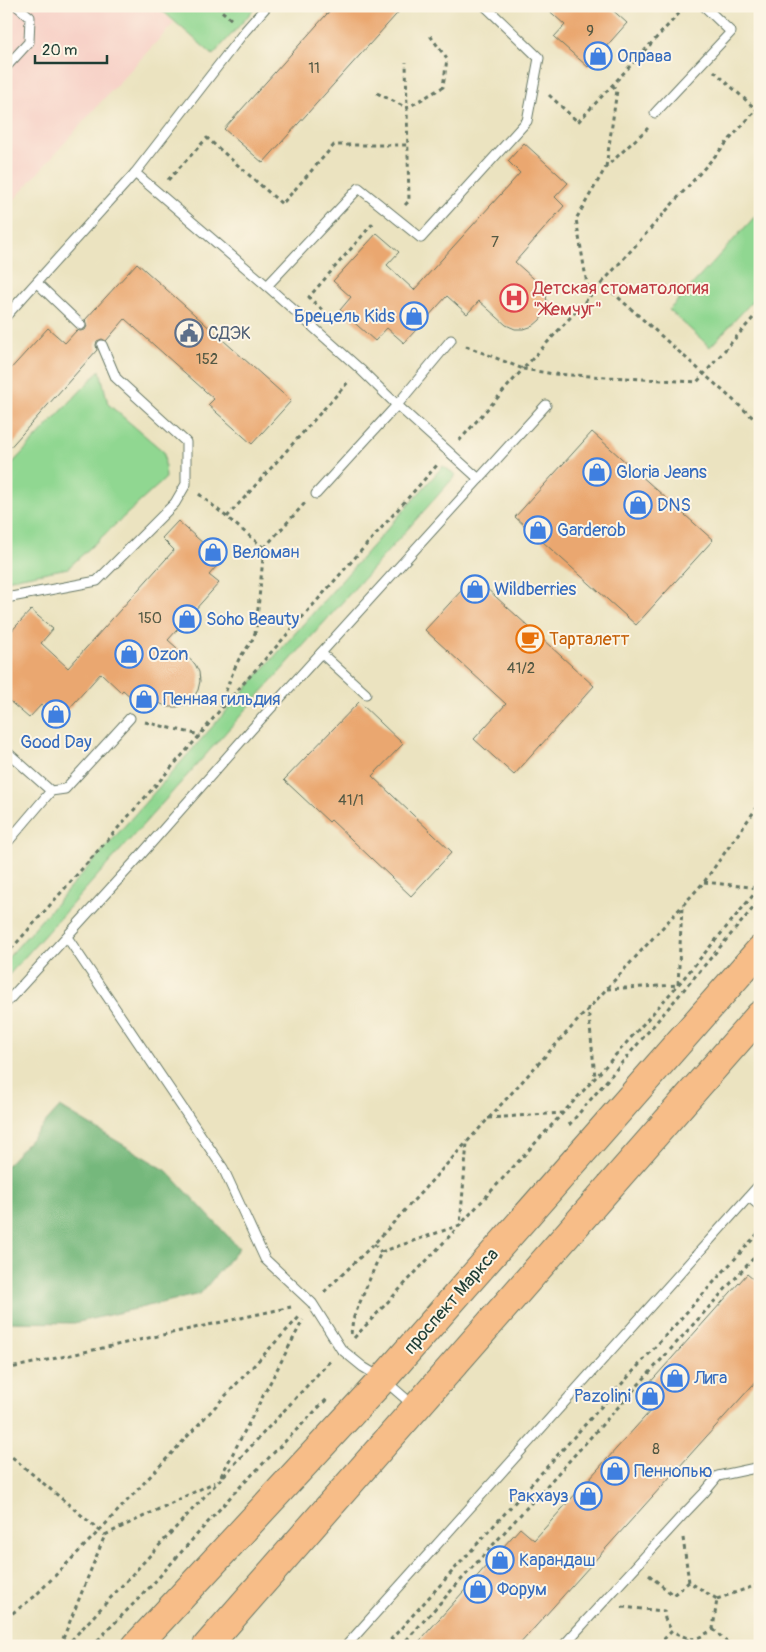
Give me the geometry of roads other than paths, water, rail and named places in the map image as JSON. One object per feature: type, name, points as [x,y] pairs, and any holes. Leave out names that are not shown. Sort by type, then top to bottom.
[{"type":"main road","name":"проспект Маркса","points":[[136,1646],[373,1373],[760,950]]},
{"type":"main road","points":[[207,1646],[760,1015]]},
{"type":"lane","points":[[6,67],[29,42],[30,17],[17,6]]},
{"type":"lane","points":[[6,316],[135,173],[245,31],[267,6]]},
{"type":"lane","points":[[267,286],[359,188],[421,238],[527,121],[538,58],[485,6]]},
{"type":"lane","points":[[655,113],[732,32],[704,6]]},
{"type":"lane","points":[[135,173],[267,286],[479,479]]},
{"type":"lane","points":[[37,283],[81,326]]},
{"type":"lane","points":[[316,494],[397,405],[451,340]]},
{"type":"lane","points":[[6,598],[97,581],[175,503],[186,484],[186,442],[116,378],[102,345]]},
{"type":"lane","points":[[6,1003],[546,406]]},
{"type":"lane","points":[[321,653],[366,694]]},
{"type":"lane","points":[[6,844],[51,791],[65,789],[130,718]]},
{"type":"lane","points":[[6,751],[51,791]]},
{"type":"lane","points":[[66,936],[222,1168],[265,1259],[312,1303],[342,1348],[416,1408]]},
{"type":"lane","points":[[346,1646],[760,1184]]},
{"type":"lane","points":[[748,1197],[760,1206]]},
{"type":"lane","points":[[563,1646],[718,1476],[760,1467]]},
{"type":"place","name":"Оправа","points":[[598,56]]},
{"type":"place","name":"Детская стоматология \"Жемчуг\"","points":[[514,298]]},
{"type":"place","name":"Брецель Kids","points":[[414,316]]},
{"type":"place","name":"СДЭК","points":[[189,333]]},
{"type":"place","name":"Gloria Jeans","points":[[597,472]]},
{"type":"place","name":"DNS","points":[[638,505]]},
{"type":"place","name":"Garderob","points":[[538,530]]},
{"type":"place","name":"Веломан","points":[[213,552]]},
{"type":"place","name":"Wildberries","points":[[475,589]]},
{"type":"place","name":"Soho Beauty","points":[[187,619]]},
{"type":"place","name":"Тарталетт","points":[[530,639]]},
{"type":"place","name":"Ozon","points":[[129,654]]},
{"type":"place","name":"Пенная гильдия","points":[[144,699]]},
{"type":"place","name":"Good Day","points":[[56,714]]},
{"type":"place","name":"Лига","points":[[675,1378]]},
{"type":"place","name":"Pazolini","points":[[650,1396]]},
{"type":"place","name":"Пеннопью","points":[[615,1471]]},
{"type":"place","name":"Ракхауз","points":[[588,1496]]},
{"type":"place","name":"Карандаш","points":[[500,1560]]},
{"type":"place","name":"Форум","points":[[478,1589]]}]
